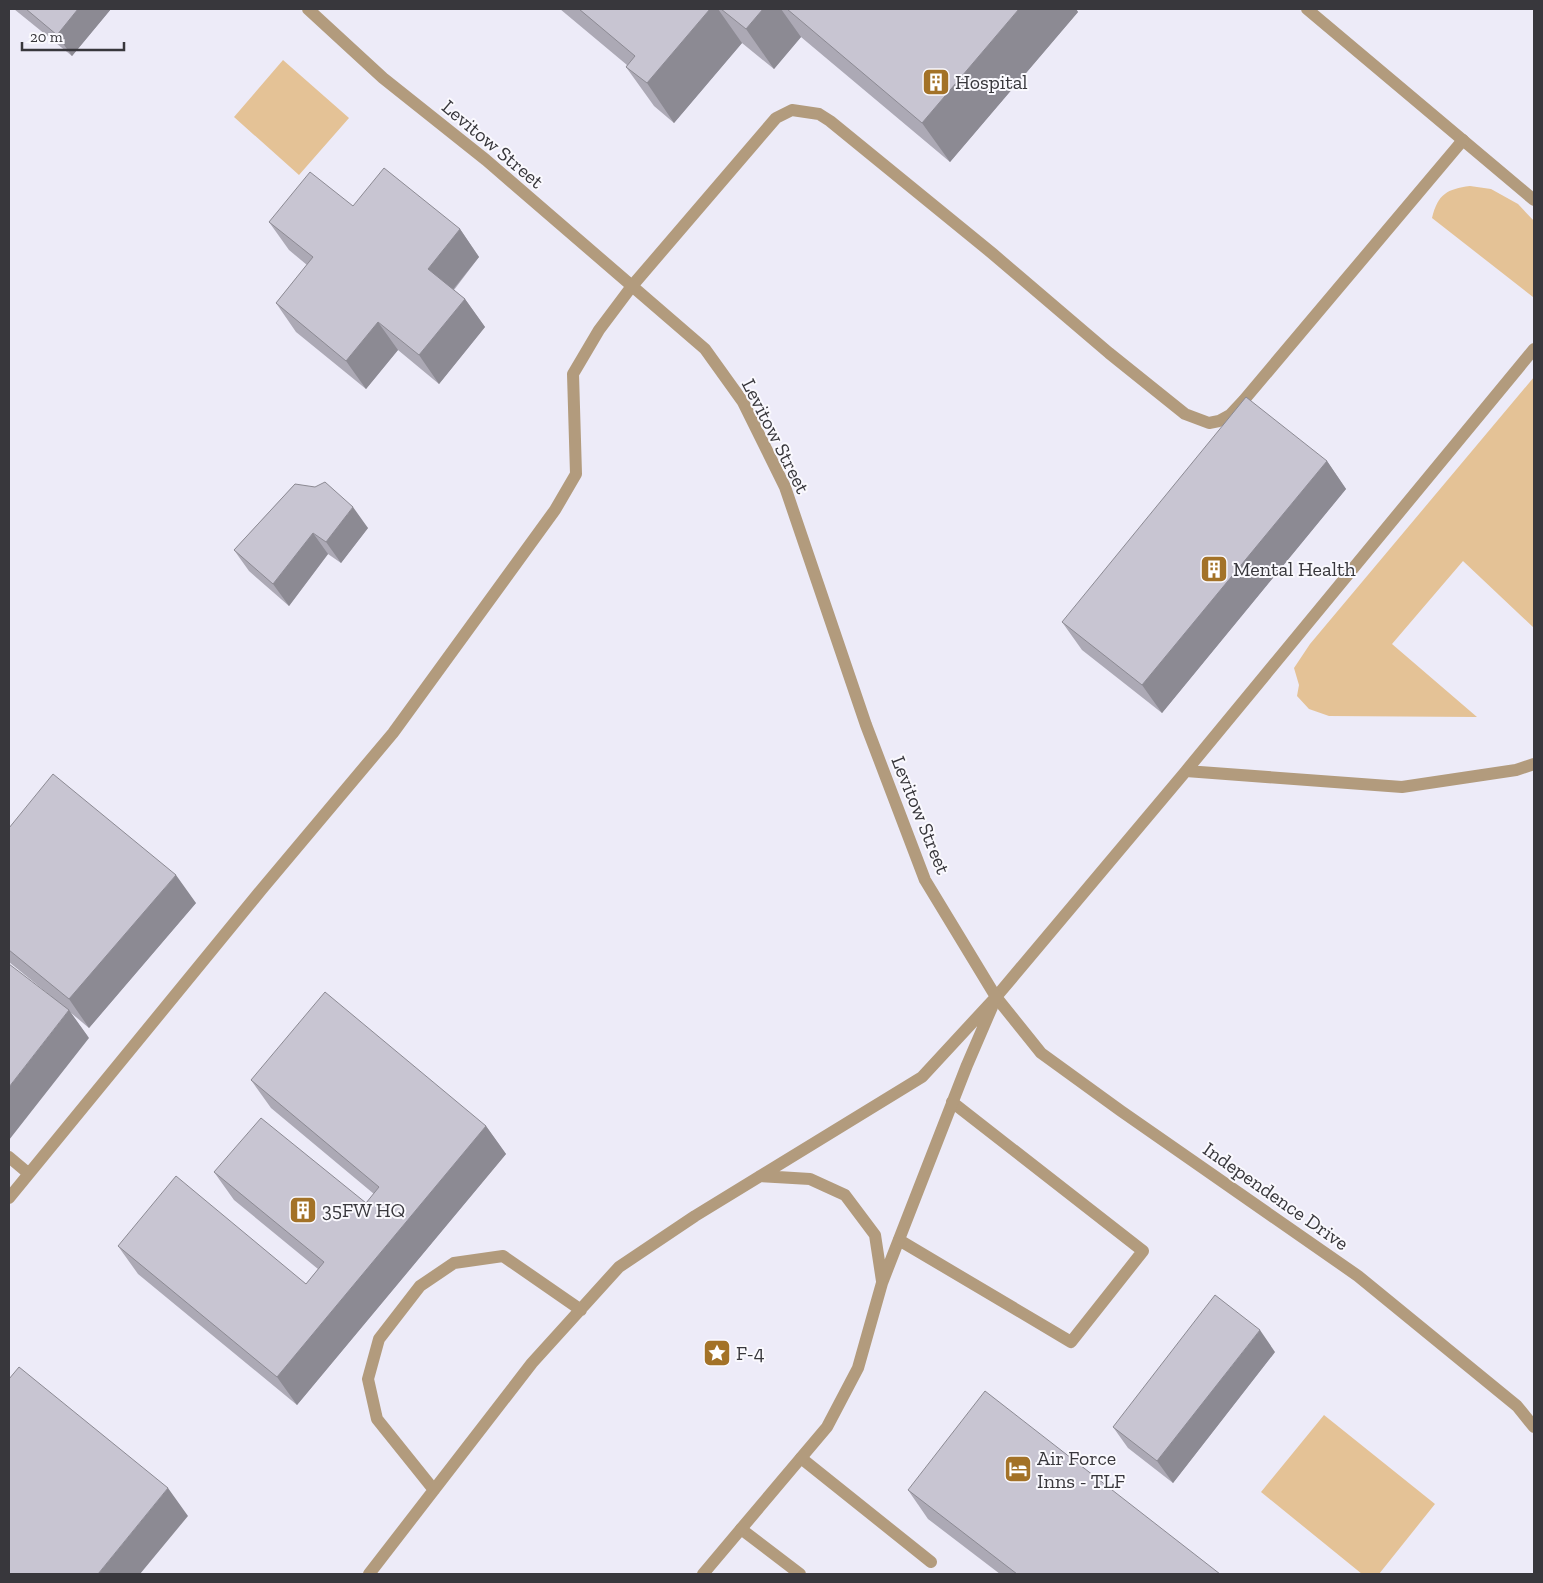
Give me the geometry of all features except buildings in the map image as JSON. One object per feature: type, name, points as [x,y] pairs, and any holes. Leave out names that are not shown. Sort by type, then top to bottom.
[{"type":"street","name":"Levitow Street","points":[[308,9],[383,78],[486,160],[705,349],[743,402],[785,487],[866,726],[925,880],[996,997]]},
{"type":"street","points":[[1307,9],[1534,200]]},
{"type":"street","points":[[9,1198],[262,889],[394,733],[554,510],[576,474],[573,374],[599,330],[632,286],[776,118],[792,110],[819,114],[830,121],[1185,414],[1209,423],[1230,416],[1463,140]]},
{"type":"street","points":[[369,1574],[532,1363],[619,1267],[695,1216],[922,1077],[996,997],[1186,771],[1534,349]]},
{"type":"street","points":[[1186,771],[1402,787],[1516,770],[1534,764]]},
{"type":"street","points":[[703,1574],[827,1427],[858,1368],[882,1283],[952,1102],[996,997]]},
{"type":"street","name":"Independence Drive","points":[[996,997],[1041,1053],[1121,1112],[1358,1276],[1517,1406],[1534,1427]]},
{"type":"street","points":[[899,1240],[1071,1342],[1143,1251],[952,1102]]},
{"type":"street","points":[[9,1157],[28,1173]]},
{"type":"street","points":[[760,1176],[810,1179],[845,1195],[875,1235],[882,1283]]},
{"type":"street","points":[[434,1490],[377,1418],[368,1379],[379,1339],[420,1286],[454,1263],[503,1256],[581,1310]]},
{"type":"street","points":[[801,1458],[931,1562]]},
{"type":"street","points":[[741,1529],[800,1574]]},
{"type":"shaded area","points":[[283,60],[349,118],[299,175],[234,117]]},
{"type":"shaded area","points":[[1470,186],[1491,189],[1518,204],[1534,221],[1533,297],[1432,218],[1437,203],[1445,194],[1455,189]]},
{"type":"shaded area","points":[[1534,377],[1534,628],[1463,561],[1392,644],[1477,717],[1329,716],[1309,709],[1297,696],[1299,685],[1294,668],[1310,644]]},
{"type":"shaded area","points":[[1324,1415],[1435,1504],[1379,1574],[1362,1574],[1261,1492]]},
{"type":"place","name":"Hospital","points":[[936,82]]},
{"type":"place","name":"Mental Health","points":[[1214,569]]},
{"type":"place","name":"35FW HQ","points":[[303,1210]]},
{"type":"place","name":"F-4","points":[[717,1353]]},
{"type":"place","name":"Air Force Inns - TLF","points":[[1018,1469]]}]
